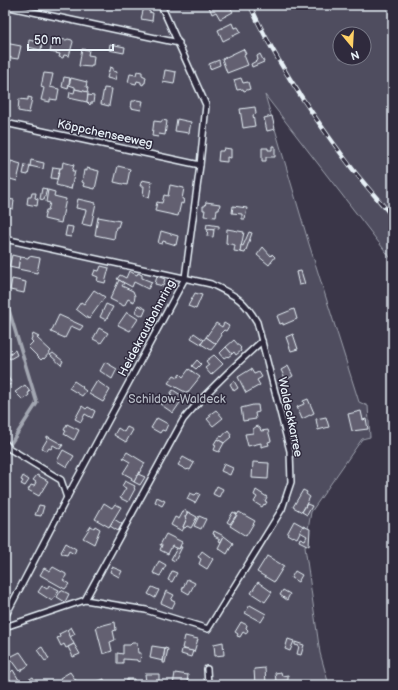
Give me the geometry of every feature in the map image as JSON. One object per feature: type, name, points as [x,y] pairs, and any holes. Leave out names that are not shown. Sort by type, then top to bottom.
[{"type":"lane","name":"Heidekrautbahnring","points":[[5,617],[185,278],[200,165],[206,105],[161,5]]},
{"type":"lane","points":[[5,6],[179,43]]},
{"type":"lane","name":"Köppchenseeweg","points":[[5,123],[200,165]]},
{"type":"lane","name":"Waldeckkarree","points":[[5,239],[211,284],[239,298],[250,310],[257,322],[290,451],[291,482],[282,509],[208,629],[146,610],[85,600],[5,627]]},
{"type":"lane","points":[[85,600],[183,420],[232,367],[262,342]]},
{"type":"lane","points":[[5,443],[10,449],[61,480],[67,498]]},
{"type":"lane","points":[[207,669],[208,685]]},
{"type":"green space","name":"Schildow-Waldeck","points":[[5,5],[393,5],[393,261],[265,95],[309,244],[359,402],[368,406],[370,437],[362,439],[311,512],[305,547],[320,653],[329,685],[5,685]]},
{"type":"building","points":[[214,5],[229,5],[233,12],[220,19],[216,12],[212,14],[209,7]]},
{"type":"building","points":[[144,7],[149,8],[149,12],[153,13],[152,21],[141,19]]},
{"type":"building","points":[[232,23],[234,28],[238,27],[241,32],[223,41],[218,30]]},
{"type":"building","points":[[58,39],[72,40],[73,42],[69,56],[64,55],[63,58],[59,57],[60,54],[50,52],[52,43],[57,44]]},
{"type":"building","points":[[29,40],[42,43],[41,50],[28,47]]},
{"type":"building","points":[[5,43],[21,46],[18,59],[5,57]]},
{"type":"building","points":[[110,44],[125,47],[124,53],[109,50]]},
{"type":"building","points":[[82,49],[89,50],[88,55],[94,56],[93,65],[91,65],[91,67],[79,66]]},
{"type":"building","points":[[243,49],[246,54],[244,55],[248,65],[227,73],[222,59]]},
{"type":"building","points":[[260,54],[264,62],[252,67],[251,64],[258,60],[257,56]]},
{"type":"building","points":[[219,60],[220,65],[210,69],[209,64]]},
{"type":"building","points":[[110,67],[113,68],[113,71],[117,72],[115,80],[107,78]]},
{"type":"building","points":[[165,70],[176,72],[174,84],[163,82]]},
{"type":"building","points":[[137,71],[142,72],[142,75],[146,77],[143,85],[141,82],[137,81],[136,84],[128,82],[130,74],[136,75]]},
{"type":"building","points":[[44,73],[53,74],[50,87],[59,89],[57,100],[50,99],[50,102],[41,100],[44,88],[41,87]]},
{"type":"building","points":[[64,77],[70,78],[68,89],[62,87]]},
{"type":"building","points":[[71,78],[87,82],[87,92],[75,89],[75,87],[69,85]]},
{"type":"building","points":[[241,78],[243,83],[248,82],[250,89],[244,91],[243,89],[237,90],[234,80]]},
{"type":"building","points":[[104,88],[112,89],[109,106],[101,104]]},
{"type":"building","points":[[75,89],[88,92],[87,102],[69,98],[70,92],[74,93]]},
{"type":"building","points":[[88,95],[94,96],[93,103],[90,105],[87,102]]},
{"type":"building","points":[[28,97],[32,98],[29,113],[18,111],[19,99],[28,100]]},
{"type":"building","points":[[132,101],[143,101],[141,110],[131,108]]},
{"type":"building","points":[[255,107],[256,114],[253,115],[255,126],[243,128],[240,109]]},
{"type":"building","points":[[272,116],[275,129],[267,131],[264,118]]},
{"type":"building","points":[[177,119],[191,122],[189,133],[175,131]]},
{"type":"building","points":[[162,120],[167,121],[165,135],[159,134],[158,137],[152,136],[154,121],[162,122]]},
{"type":"building","points":[[272,146],[275,146],[275,157],[266,157],[266,161],[262,161],[262,148],[272,150]]},
{"type":"building","points":[[224,148],[231,149],[231,158],[227,157],[227,162],[218,161],[219,151],[223,151]]},
{"type":"building","points":[[31,160],[44,163],[43,169],[30,166]]},
{"type":"building","points":[[11,161],[21,164],[17,181],[7,178],[5,180],[6,164],[10,165]]},
{"type":"building","points":[[63,162],[74,165],[72,171],[75,171],[71,189],[56,185]]},
{"type":"building","points":[[25,165],[30,166],[28,175],[23,174]]},
{"type":"building","points":[[118,166],[130,169],[127,185],[114,182]]},
{"type":"building","points":[[53,167],[60,168],[57,179],[51,178]]},
{"type":"building","points":[[87,168],[99,171],[95,189],[83,186],[84,183],[82,182],[84,170],[87,171]]},
{"type":"building","points":[[142,180],[152,182],[149,198],[143,196],[144,186],[140,186]]},
{"type":"building","points":[[170,185],[184,188],[182,199],[184,199],[183,204],[181,203],[178,216],[155,211],[157,202],[162,203],[164,195],[168,196]]},
{"type":"building","points":[[42,188],[47,189],[44,200],[40,199]]},
{"type":"building","points":[[48,190],[55,192],[54,196],[66,199],[61,223],[44,219],[46,210],[48,210],[50,203],[46,202]]},
{"type":"building","points":[[32,193],[36,193],[35,198],[38,199],[37,206],[27,204],[28,197],[31,197]]},
{"type":"building","points":[[7,199],[14,200],[13,209],[5,207]]},
{"type":"building","points":[[78,199],[96,203],[91,226],[82,224],[86,210],[76,208]]},
{"type":"building","points":[[206,202],[220,204],[216,217],[204,216],[205,210],[203,210],[203,206],[205,206]]},
{"type":"building","points":[[233,206],[247,208],[245,219],[242,219],[242,214],[232,213]]},
{"type":"building","points":[[98,217],[120,221],[118,227],[116,227],[114,239],[95,235]]},
{"type":"building","points":[[207,224],[219,226],[219,229],[206,229]]},
{"type":"building","points":[[67,226],[73,227],[71,237],[65,236]]},
{"type":"building","points":[[208,229],[214,230],[213,237],[207,236]]},
{"type":"building","points":[[227,229],[244,232],[240,252],[234,251],[235,245],[226,243]]},
{"type":"building","points":[[161,231],[178,236],[176,245],[163,241],[162,244],[158,243]]},
{"type":"building","points":[[249,232],[252,233],[245,253],[240,252],[241,245],[243,246]]},
{"type":"building","points":[[263,247],[271,256],[272,254],[275,257],[269,265],[257,255]]},
{"type":"building","points":[[12,255],[20,257],[18,269],[9,267]]},
{"type":"building","points":[[29,256],[40,258],[37,273],[18,269],[20,257],[28,258]]},
{"type":"building","points":[[101,266],[109,268],[105,283],[97,281],[98,277],[93,275],[95,270],[99,271]]},
{"type":"building","points":[[129,271],[137,275],[138,273],[142,275],[142,278],[152,282],[148,289],[134,282],[132,287],[117,279],[120,275],[126,278]]},
{"type":"building","points":[[301,271],[305,284],[299,285],[296,272]]},
{"type":"building","points":[[157,276],[165,279],[163,286],[155,284]]},
{"type":"building","points":[[12,279],[26,282],[24,293],[10,290]]},
{"type":"building","points":[[119,280],[124,283],[122,286],[133,291],[135,296],[134,302],[128,299],[124,306],[110,299]]},
{"type":"building","points":[[94,290],[105,297],[89,319],[76,309],[81,302],[84,304]]},
{"type":"building","points":[[195,293],[202,295],[196,309],[188,306]]},
{"type":"building","points":[[106,304],[113,307],[106,320],[100,317]]},
{"type":"building","points":[[138,305],[146,309],[143,316],[135,312]]},
{"type":"building","points":[[294,309],[297,319],[283,325],[283,323],[280,324],[277,316]]},
{"type":"building","points":[[127,312],[138,319],[130,331],[118,325]]},
{"type":"building","points":[[59,315],[83,326],[80,330],[71,326],[65,338],[51,332]]},
{"type":"building","points":[[216,323],[222,327],[224,323],[229,326],[226,331],[224,330],[220,334],[222,335],[216,344],[206,337]]},
{"type":"building","points":[[99,328],[108,333],[101,343],[93,339]]},
{"type":"building","points":[[194,333],[204,340],[201,344],[191,338]]},
{"type":"building","points":[[33,334],[39,337],[37,338],[51,351],[44,359],[43,358],[41,360],[28,347],[33,342],[31,340]]},
{"type":"building","points":[[293,334],[298,349],[291,351],[286,337]]},
{"type":"building","points":[[206,337],[216,344],[211,350],[201,344]]},
{"type":"building","points":[[234,340],[241,348],[241,351],[236,355],[234,352],[232,354],[226,347]]},
{"type":"building","points":[[226,347],[232,354],[224,358],[220,353]]},
{"type":"building","points":[[15,350],[17,355],[10,359],[7,355]]},
{"type":"building","points":[[53,353],[63,361],[61,365],[50,355]]},
{"type":"building","points":[[214,355],[223,364],[211,375],[205,368],[209,365],[206,361]]},
{"type":"building","points":[[197,360],[201,364],[196,369],[192,366]]},
{"type":"building","points":[[105,362],[117,369],[112,379],[100,371]]},
{"type":"building","points":[[288,366],[293,376],[286,380],[281,370]]},
{"type":"building","points":[[189,369],[200,377],[187,393],[168,383],[174,375],[178,377],[180,374],[183,377]]},
{"type":"building","points":[[251,369],[254,374],[259,372],[262,377],[257,380],[260,385],[246,393],[238,377]]},
{"type":"building","points":[[6,375],[12,383],[5,388],[5,376]]},
{"type":"building","points":[[74,381],[86,391],[82,396],[69,388]]},
{"type":"building","points":[[97,381],[110,390],[103,402],[89,394]]},
{"type":"building","points":[[234,381],[238,388],[234,391],[230,384]]},
{"type":"building","points":[[25,385],[30,392],[28,393],[29,395],[23,400],[15,392]]},
{"type":"building","points":[[173,390],[184,397],[173,413],[160,404],[164,398],[170,403],[174,398],[170,394]]},
{"type":"building","points":[[308,399],[314,413],[302,419],[297,407],[304,404],[303,401]]},
{"type":"building","points":[[258,405],[259,412],[255,413],[256,419],[243,421],[241,408]]},
{"type":"building","points":[[82,406],[86,409],[88,407],[95,411],[92,418],[85,414],[81,422],[75,419]]},
{"type":"building","points":[[216,410],[223,418],[213,426],[207,419],[211,416],[209,415]]},
{"type":"building","points":[[361,411],[363,420],[366,419],[368,429],[352,431],[348,414]]},
{"type":"building","points":[[326,417],[329,427],[318,430],[316,419]]},
{"type":"building","points":[[157,418],[168,424],[165,431],[162,430],[160,433],[151,428]]},
{"type":"building","points":[[67,424],[79,430],[74,440],[64,434]]},
{"type":"building","points":[[257,426],[261,431],[268,430],[271,441],[268,442],[269,445],[261,447],[261,443],[248,446],[245,434],[253,433],[253,429]]},
{"type":"building","points":[[127,427],[133,430],[126,442],[114,435],[118,428],[124,432]]},
{"type":"building","points":[[228,430],[231,437],[224,443],[217,439],[221,436],[222,437]]},
{"type":"building","points":[[47,436],[63,445],[60,449],[53,445],[51,449],[49,448],[47,451],[42,448],[48,438]]},
{"type":"building","points":[[217,439],[224,443],[219,452],[214,450],[216,445],[214,444]]},
{"type":"building","points":[[63,450],[74,456],[67,467],[57,461]]},
{"type":"building","points":[[127,452],[145,463],[134,482],[131,480],[132,478],[123,473],[130,462],[123,458]]},
{"type":"building","points":[[183,457],[194,463],[190,470],[178,465]]},
{"type":"building","points":[[253,462],[269,463],[268,479],[252,478]]},
{"type":"building","points":[[224,464],[233,468],[230,475],[221,471]]},
{"type":"building","points":[[138,474],[145,477],[140,485],[134,482]]},
{"type":"building","points":[[37,475],[48,481],[39,496],[28,490],[31,485],[34,486],[36,482],[33,480]]},
{"type":"building","points":[[23,476],[29,480],[25,486],[21,484],[23,481],[21,480]]},
{"type":"building","points":[[125,481],[135,486],[135,489],[128,502],[120,498],[126,488],[122,486]]},
{"type":"building","points":[[217,486],[223,489],[219,497],[213,494]]},
{"type":"building","points":[[256,490],[267,497],[265,501],[267,502],[262,507],[254,502],[257,497],[254,495]]},
{"type":"building","points":[[303,490],[307,492],[306,494],[310,497],[302,512],[293,507]]},
{"type":"building","points":[[190,493],[195,495],[197,493],[200,494],[195,503],[187,499]]},
{"type":"building","points":[[157,497],[165,501],[162,506],[155,502]]},
{"type":"building","points":[[104,503],[112,508],[115,504],[121,507],[109,527],[95,519]]},
{"type":"building","points":[[307,504],[312,506],[307,515],[302,512]]},
{"type":"building","points":[[39,505],[44,506],[41,516],[35,515]]},
{"type":"building","points":[[184,510],[188,512],[185,517],[187,518],[182,531],[171,525],[175,517],[179,519]]},
{"type":"building","points":[[188,512],[197,517],[191,528],[187,526],[185,528],[183,527],[187,518],[185,517]]},
{"type":"building","points":[[233,512],[237,514],[230,524],[227,522]]},
{"type":"building","points":[[239,512],[255,521],[246,536],[230,526]]},
{"type":"building","points":[[199,516],[206,519],[201,529],[194,526]]},
{"type":"building","points":[[114,519],[122,524],[118,531],[110,526]]},
{"type":"building","points":[[294,521],[303,526],[297,538],[287,534]]},
{"type":"building","points":[[91,526],[94,528],[95,526],[100,529],[94,544],[83,538]]},
{"type":"building","points":[[303,526],[310,529],[309,546],[299,541],[300,538],[305,540],[307,536],[300,532]]},
{"type":"building","points":[[214,531],[224,536],[221,542],[219,541],[220,539],[214,536]]},
{"type":"building","points":[[166,534],[182,542],[179,549],[172,546],[168,554],[160,550],[162,545],[160,545]]},
{"type":"building","points":[[224,536],[233,543],[227,554],[218,548]]},
{"type":"building","points":[[66,543],[76,549],[74,554],[69,551],[67,555],[62,554],[61,552]]},
{"type":"building","points":[[182,547],[175,561],[171,559],[177,548],[179,549]]},
{"type":"building","points":[[202,551],[213,559],[207,569],[199,564],[201,559],[198,557]]},
{"type":"building","points":[[267,556],[284,566],[274,582],[257,572]]},
{"type":"building","points":[[159,561],[166,565],[160,576],[153,573]]},
{"type":"building","points":[[53,567],[66,574],[63,580],[69,584],[65,589],[40,575],[44,568],[50,571]]},
{"type":"building","points":[[112,567],[122,571],[119,577],[110,572]]},
{"type":"building","points":[[172,571],[177,573],[172,582],[168,580]]},
{"type":"building","points":[[295,571],[302,575],[298,582],[291,578]]},
{"type":"building","points":[[187,579],[195,583],[189,594],[182,590]]},
{"type":"building","points":[[258,582],[272,592],[265,602],[251,593]]},
{"type":"building","points":[[49,585],[59,590],[52,601],[38,592],[42,586],[47,589]]},
{"type":"building","points":[[152,587],[159,590],[155,598],[148,594]]},
{"type":"building","points":[[61,590],[69,594],[65,602],[57,597]]},
{"type":"building","points":[[283,590],[290,594],[287,600],[280,595]]},
{"type":"building","points":[[166,591],[174,595],[171,600],[175,602],[172,608],[161,603]]},
{"type":"building","points":[[250,605],[266,614],[261,622],[245,613]]},
{"type":"building","points":[[115,622],[116,630],[113,631],[115,640],[110,642],[112,651],[103,654],[96,627]]},
{"type":"building","points":[[241,622],[247,625],[246,628],[248,630],[246,634],[243,632],[240,637],[237,636],[238,634],[235,632]]},
{"type":"building","points":[[71,627],[75,634],[70,637],[67,630]]},
{"type":"building","points":[[67,630],[74,644],[66,648],[64,644],[61,646],[57,638],[60,637],[59,634]]},
{"type":"building","points":[[185,636],[198,639],[194,652],[182,648]]},
{"type":"building","points":[[288,639],[294,641],[290,651],[285,649]]},
{"type":"building","points":[[223,642],[224,655],[215,656],[214,644]]},
{"type":"building","points":[[295,642],[304,645],[301,655],[297,654],[299,646],[295,645]]},
{"type":"building","points":[[132,643],[137,643],[138,653],[141,653],[140,662],[137,660],[123,659],[123,663],[117,663],[117,653],[123,654],[123,645],[130,645]]},
{"type":"building","points":[[74,644],[80,654],[73,657],[68,647]]},
{"type":"building","points":[[152,646],[165,648],[163,661],[150,658]]},
{"type":"building","points":[[42,647],[49,659],[45,661],[37,650]]},
{"type":"building","points":[[165,648],[168,649],[165,663],[163,663]]},
{"type":"building","points":[[182,649],[193,651],[191,657],[181,654]]},
{"type":"building","points":[[20,652],[29,665],[20,671],[12,660],[11,661],[8,658]]},
{"type":"building","points":[[265,668],[266,684],[255,685],[254,669]]},
{"type":"building","points":[[13,670],[19,680],[12,685],[5,685],[5,677]]},
{"type":"building","points":[[70,672],[79,685],[65,685],[60,678]]},
{"type":"building","points":[[281,672],[282,676],[288,675],[288,680],[276,681],[275,673]]},
{"type":"building","points":[[175,673],[188,675],[187,684],[180,683],[180,685],[173,685]]},
{"type":"building","points":[[145,674],[159,674],[159,682],[146,682]]},
{"type":"building","points":[[33,677],[38,685],[24,685],[23,683]]},
{"type":"building","points":[[104,679],[105,683],[111,682],[112,685],[95,685],[94,683]]},
{"type":"building","points":[[127,679],[134,679],[134,685],[121,684],[127,684]]},
{"type":"waterway","points":[[5,297],[37,403],[11,443]]},
{"type":"railway","points":[[250,5],[270,46],[294,86],[334,145],[364,184],[393,217]]}]
